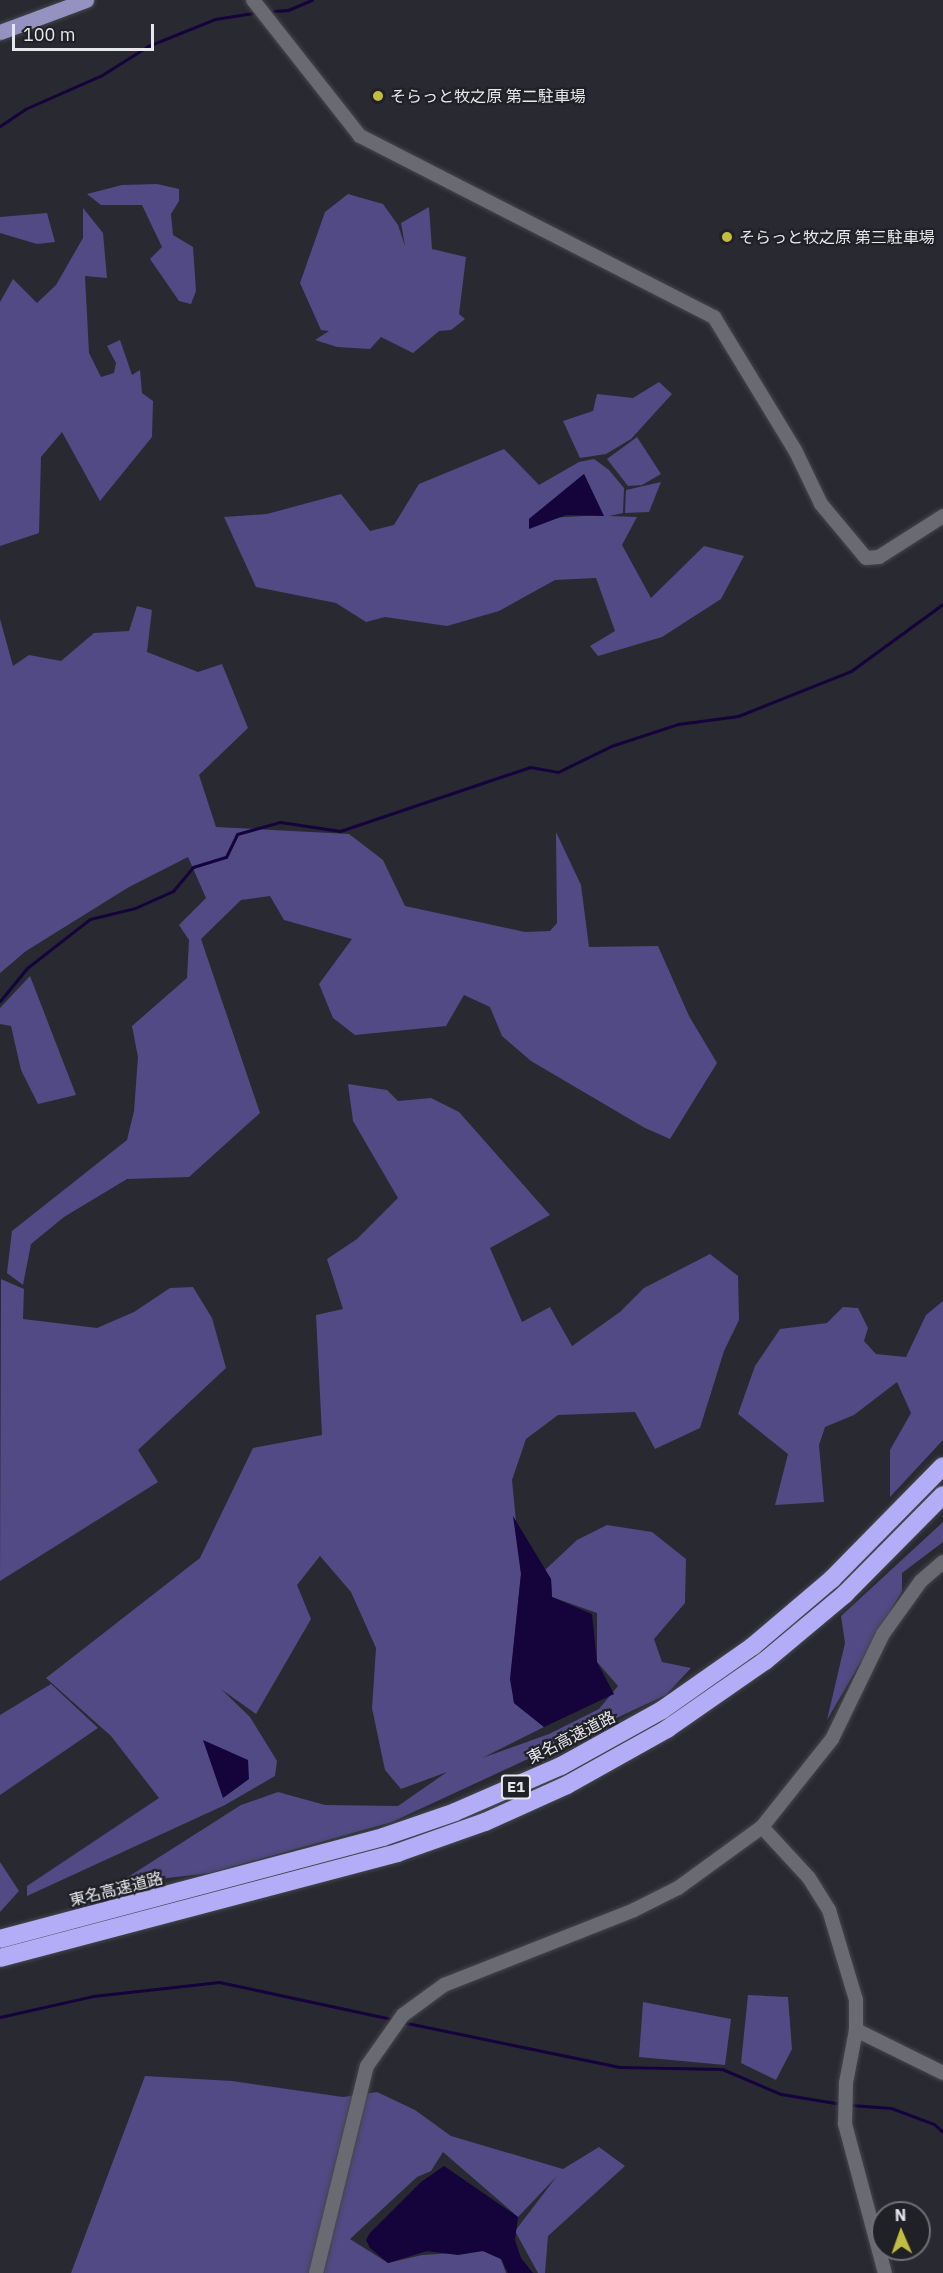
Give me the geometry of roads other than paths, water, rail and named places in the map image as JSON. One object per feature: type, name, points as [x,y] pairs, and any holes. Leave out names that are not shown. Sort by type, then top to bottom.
[{"type":"highway","name":"東名高速道路","points":[[0,1939],[383,1837],[487,1799],[580,1756],[662,1710],[753,1646],[832,1579],[943,1466]]},
{"type":"highway","name":"E1","points":[[0,1958],[359,1864],[457,1833],[567,1785],[657,1736],[765,1661],[845,1594],[943,1495]]},
{"type":"main road","points":[[0,32],[86,0]]},
{"type":"street","points":[[253,0],[360,136],[714,316],[796,453],[821,504],[866,558],[879,557],[943,516]]},
{"type":"street","points":[[316,2273],[362,2078],[398,2020],[444,1985],[634,1910],[678,1888],[762,1827],[832,1740],[883,1634],[921,1581],[943,1562]]},
{"type":"street","points":[[762,1827],[809,1878],[829,1910],[856,2000],[856,2030],[845,2102],[849,2147],[885,2273]]},
{"type":"street","points":[[856,2030],[943,2073]]},
{"type":"waterway","points":[[274,11],[288,10],[312,0]]},
{"type":"waterway","points":[[0,126],[25,109],[102,75],[148,46],[215,19],[252,13]]},
{"type":"waterway","points":[[0,1001],[27,968],[90,919],[135,908],[173,891],[193,867],[226,857],[237,834],[280,822],[340,831],[530,767],[558,772],[611,746],[678,724],[738,716],[851,671],[943,604]]},
{"type":"waterway","points":[[0,2017],[93,1996],[219,1982],[396,2020]]},
{"type":"waterway","points":[[402,2022],[619,2067],[722,2069],[781,2094],[841,2104]]},
{"type":"waterway","points":[[851,2105],[891,2108],[934,2124],[943,2132]]},
{"type":"place","name":"そらっと牧之原 第二駐車場","points":[[378,96]]},
{"type":"place","name":"そらっと牧之原 第三駐車場","points":[[727,237]]}]
